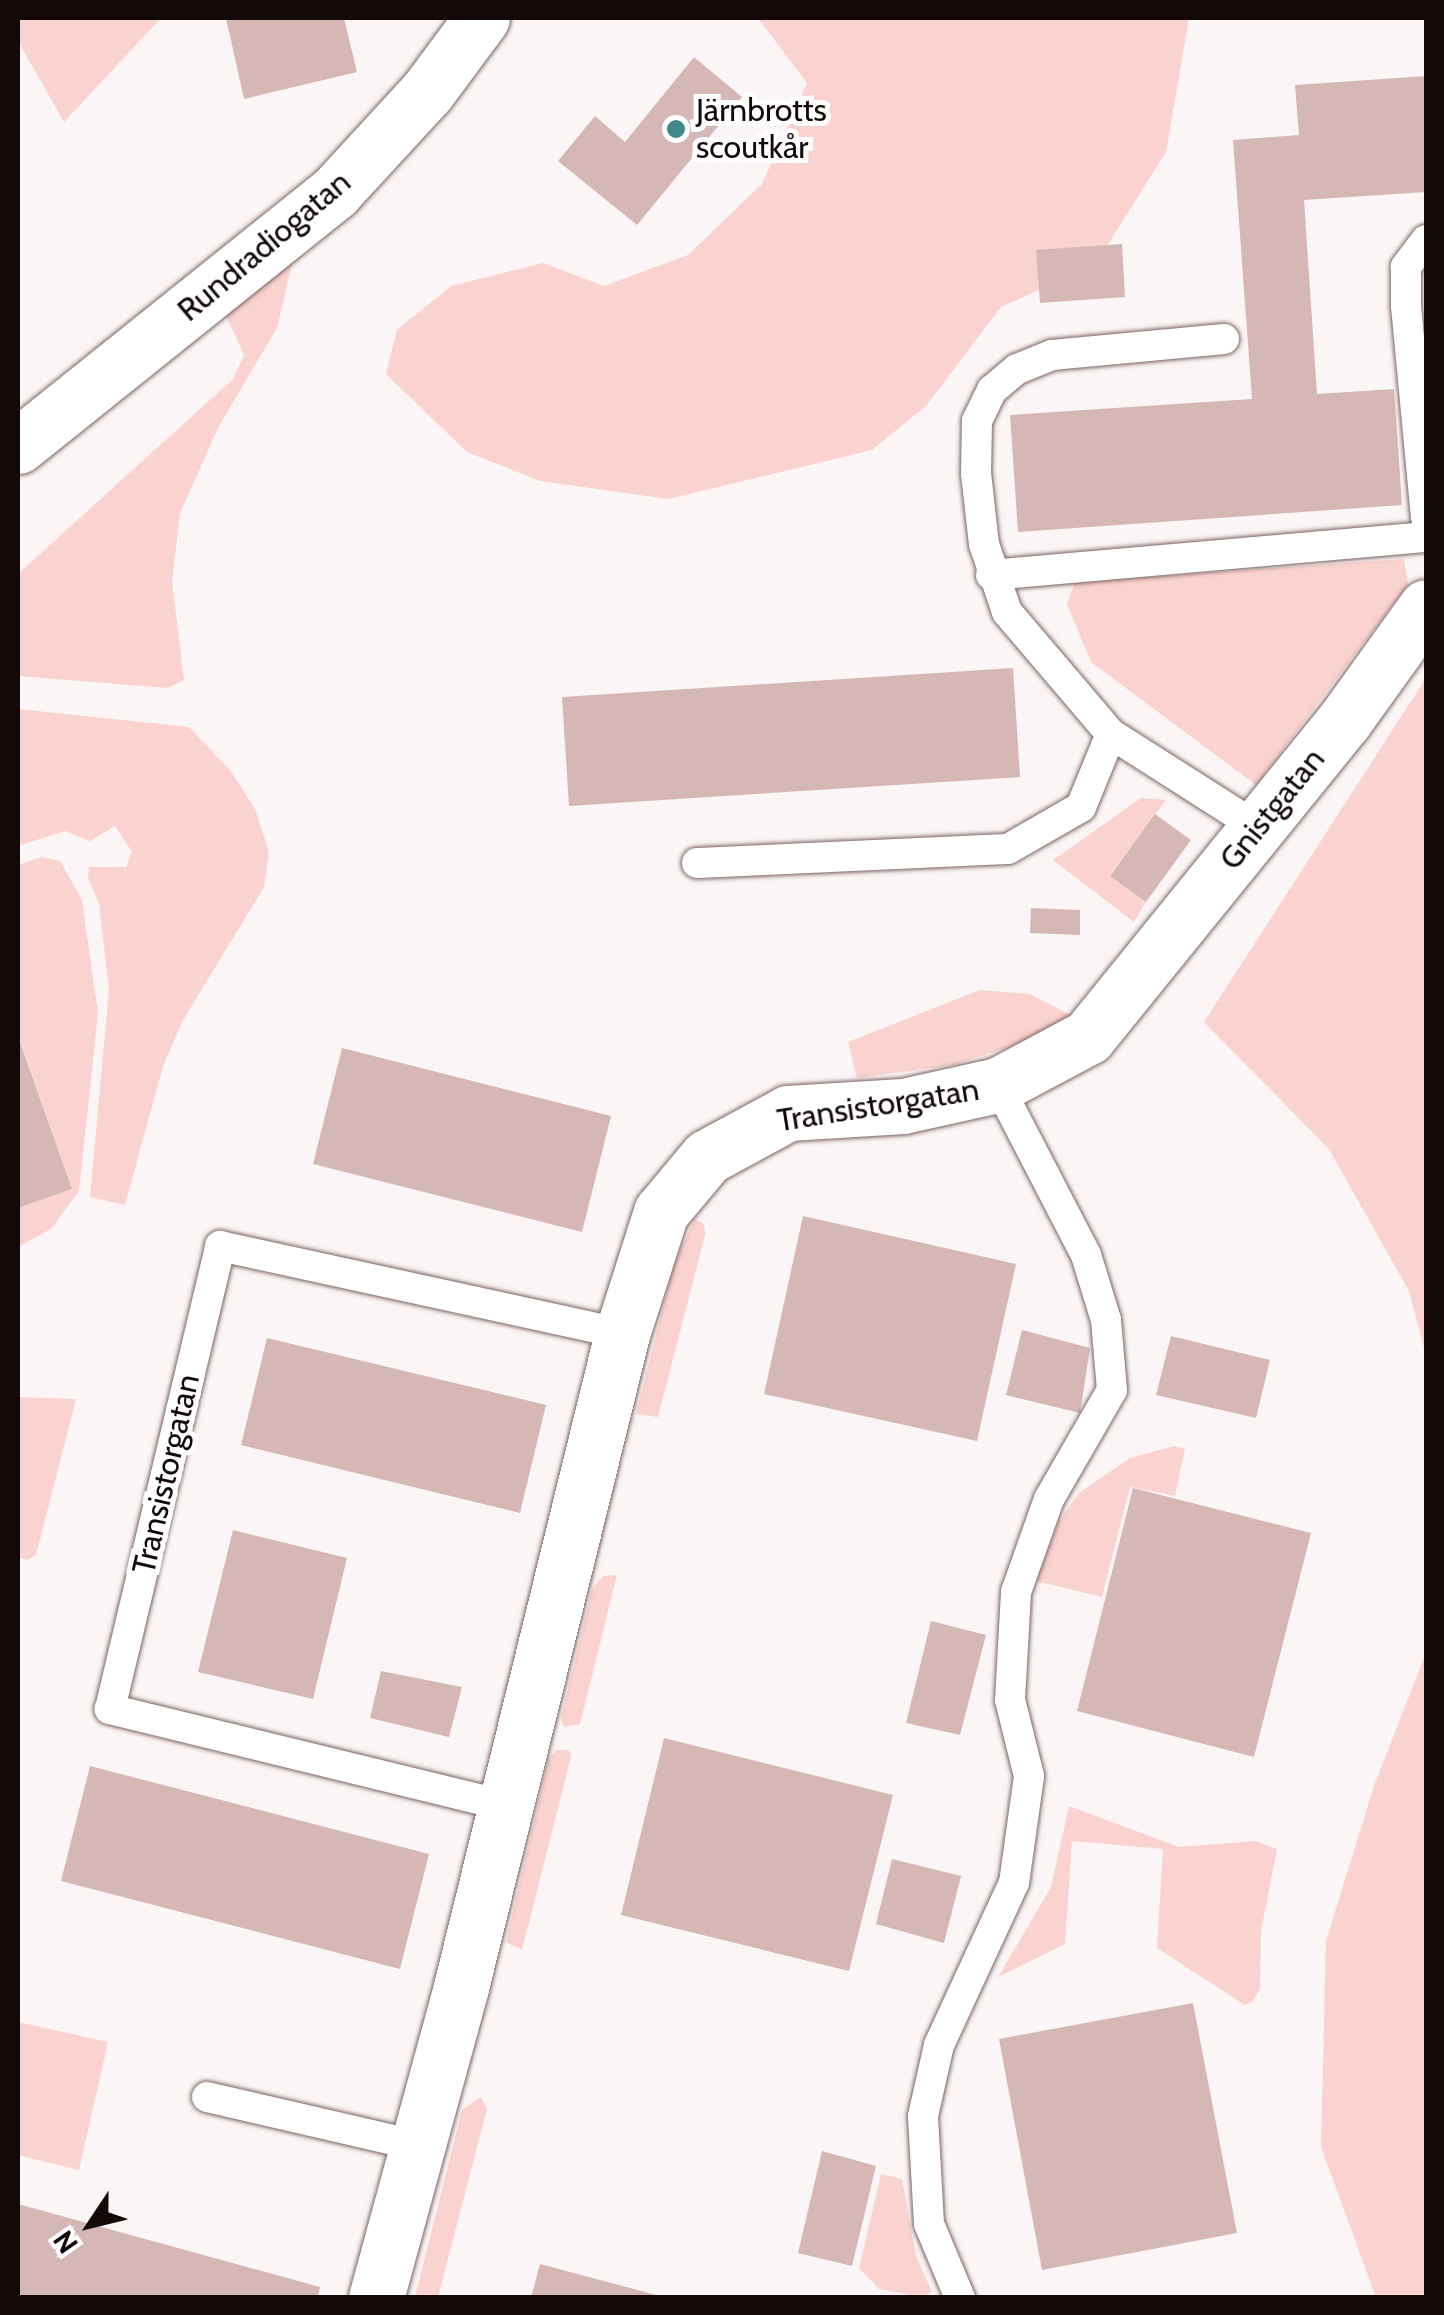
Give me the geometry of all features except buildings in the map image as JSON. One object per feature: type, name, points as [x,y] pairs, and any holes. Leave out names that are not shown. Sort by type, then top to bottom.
[{"type":"street","name":"Rundradiogatan","points":[[18,446],[334,193],[427,92],[482,18]]},
{"type":"street","name":"Gnistgatan","points":[[1115,1010],[1426,607]]},
{"type":"street","name":"Transistorgatan","points":[[376,2298],[420,2146],[622,1334],[661,1212],[680,1182],[743,1132],[788,1112],[903,1106],[998,1085],[1088,1037],[1115,1010]]},
{"type":"lane","points":[[1426,240],[1406,267],[1406,306],[1426,517]]},
{"type":"lane","points":[[1224,339],[1052,355],[1017,368],[992,390],[976,421],[976,473],[991,576],[1007,612],[1111,734],[1256,827]]},
{"type":"lane","points":[[991,576],[1426,537]]},
{"type":"lane","points":[[697,863],[1008,848],[1081,806],[1111,734]]},
{"type":"lane","points":[[960,2298],[929,2224],[923,2116],[939,2046],[1014,1883],[1029,1776],[1010,1700],[1016,1592],[1048,1499],[1112,1390],[1106,1320],[1086,1255],[998,1085]]},
{"type":"lane","name":"Transistorgatan","points":[[502,1804],[110,1710],[220,1246],[622,1334]]},
{"type":"lane","points":[[206,2097],[420,2146]]},
{"type":"shaded area","points":[[18,18],[161,18],[64,122],[18,41]]},
{"type":"shaded area","points":[[758,18],[1189,18],[1166,152],[1095,265],[1001,307],[926,406],[872,450],[668,499],[540,481],[467,452],[386,374],[397,330],[451,286],[543,263],[604,286],[688,255],[762,184],[807,83]]},
{"type":"shaded area","points":[[294,256],[277,328],[219,426],[180,513],[172,582],[184,680],[168,688],[18,676],[18,574],[233,379],[244,355],[225,313]]},
{"type":"shaded area","points":[[1404,559],[1408,584],[1256,785],[1091,662],[1067,604],[1075,582]]},
{"type":"shaded area","points":[[1426,678],[1426,1355],[1409,1291],[1329,1149],[1204,1022]]},
{"type":"shaded area","points":[[18,709],[189,727],[230,770],[255,809],[269,852],[264,887],[182,1022],[163,1066],[125,1205],[90,1197],[109,990],[99,903],[88,878],[89,867],[126,867],[132,852],[115,826],[90,841],[65,831],[18,846]]},
{"type":"shaded area","points":[[1141,798],[1166,800],[1110,875],[1146,902],[1134,922],[1053,860]]},
{"type":"shaded area","points":[[42,857],[60,861],[82,900],[98,1014],[79,1191],[51,1229],[18,1247],[18,1208],[72,1189],[18,1034],[18,865]]},
{"type":"shaded area","points":[[980,990],[1030,994],[1070,1015],[1027,1041],[953,1065],[857,1078],[848,1042]]},
{"type":"shaded area","points":[[695,1219],[704,1224],[705,1235],[658,1417],[636,1414],[675,1260]]},
{"type":"shaded area","points":[[18,1397],[76,1399],[36,1555],[27,1560],[18,1557]]},
{"type":"shaded area","points":[[1174,1446],[1185,1449],[1175,1496],[1130,1487],[1102,1597],[1036,1581],[1058,1523],[1079,1493],[1130,1458]]},
{"type":"shaded area","points":[[617,1575],[580,1724],[564,1727],[561,1718],[592,1589],[603,1576]]},
{"type":"shaded area","points":[[1426,1653],[1426,2297],[1376,2297],[1321,2147],[1326,1941],[1374,1786]]},
{"type":"shaded area","points":[[557,1750],[569,1750],[571,1757],[522,1950],[506,1942],[549,1758]]},
{"type":"shaded area","points":[[1069,1806],[1179,1847],[1255,1841],[1277,1849],[1261,1931],[1260,1989],[1253,2001],[1245,2005],[1157,1948],[1163,1849],[1072,1841],[1065,1944],[998,1977],[1051,1887]]},
{"type":"shaded area","points":[[18,2022],[108,2042],[79,2170],[18,2155]]},
{"type":"shaded area","points":[[481,2097],[487,2109],[438,2297],[415,2297],[462,2110]]},
{"type":"shaded area","points":[[881,2174],[902,2179],[916,2256],[932,2292],[922,2297],[879,2289],[859,2268]]},
{"type":"place","name":"Järnbrotts scoutkår","points":[[676,129]]}]
